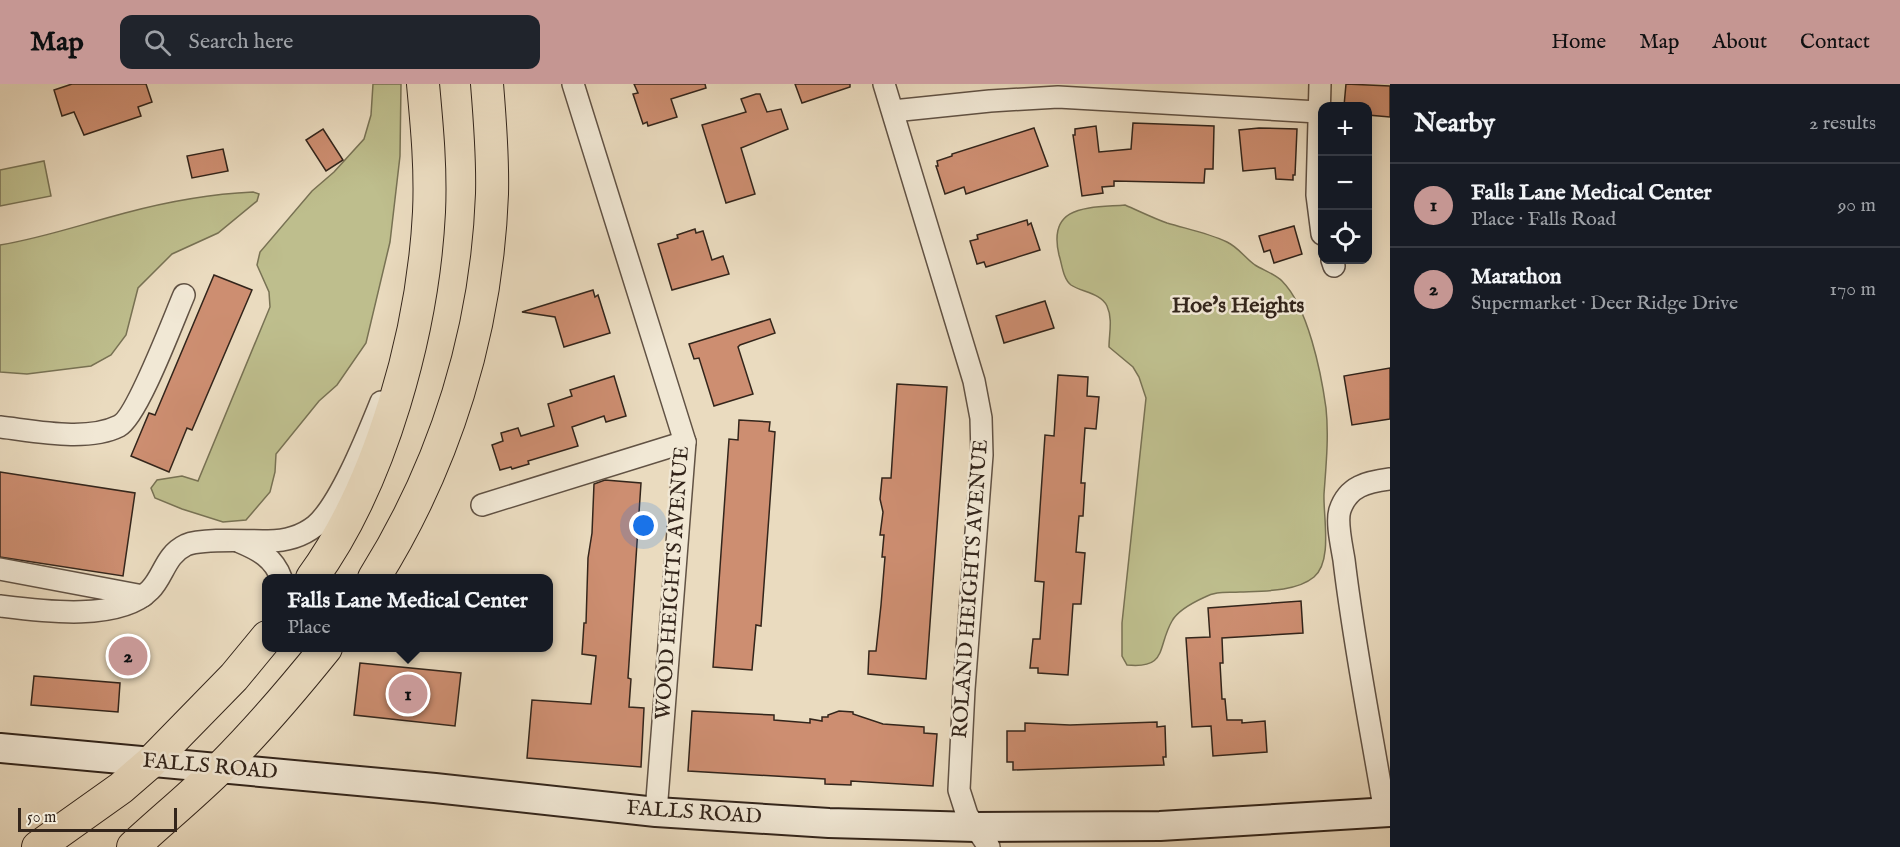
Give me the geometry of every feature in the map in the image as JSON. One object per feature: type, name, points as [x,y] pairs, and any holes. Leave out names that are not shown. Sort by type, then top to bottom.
[{"type":"main road","points":[[315,574],[345,524],[369,476],[402,377],[424,262],[429,212],[429,151],[423,84]]},
{"type":"main road","points":[[377,574],[397,542],[431,467],[457,400],[470,353],[486,271],[491,204],[492,154],[487,84]]},
{"type":"main road","points":[[38,847],[121,788],[151,762],[234,677],[262,643]]},
{"type":"main road","points":[[132,847],[220,768],[295,687],[323,652]]},
{"type":"main road","name":"FALLS ROAD","points":[[0,748],[516,796],[656,812],[829,823],[983,837],[1388,813]]},
{"type":"street","name":"WOOD HEIGHTS AVENUE","points":[[573,84],[685,442],[656,812]]},
{"type":"street","name":"ROLAND HEIGHTS AVENUE","points":[[884,84],[974,381],[981,418],[982,455],[958,790],[967,816],[983,837]]},
{"type":"street","points":[[1319,102],[1320,84]]},
{"type":"street","points":[[893,111],[1058,97],[1318,112],[1317,195],[1319,210]]},
{"type":"street","points":[[0,427],[97,434],[121,425],[137,402],[184,295]]},
{"type":"street","points":[[0,606],[69,612],[99,611],[131,602],[143,596],[154,586],[168,560],[179,549],[194,543],[285,540],[309,531],[322,519],[335,501],[354,463],[415,316]]},
{"type":"street","points":[[482,505],[685,442]]},
{"type":"street","points":[[1388,813],[1346,581],[1338,514],[1347,495],[1356,487],[1368,482],[1390,479]]},
{"type":"street","points":[[237,541],[265,555],[278,569],[280,574]]},
{"type":"street","points":[[0,569],[143,596]]},
{"type":"green space","points":[[373,84],[401,84],[400,156],[390,242],[366,343],[337,385],[319,401],[276,454],[275,472],[270,492],[246,520],[223,522],[155,498],[151,488],[157,480],[182,476],[198,481],[270,307],[269,292],[257,265],[260,252],[312,191],[334,172],[364,139],[371,115]]},
{"type":"green space","points":[[44,161],[51,196],[0,206],[0,170]]},
{"type":"green space","points":[[253,192],[259,194],[257,201],[218,233],[172,254],[138,288],[126,335],[111,355],[91,366],[27,374],[0,372],[0,245],[47,235],[156,205]]},
{"type":"green space","points":[[1125,205],[1167,223],[1227,242],[1255,265],[1282,281],[1299,307],[1312,341],[1324,393],[1327,429],[1324,494],[1326,538],[1320,570],[1314,577],[1298,586],[1268,591],[1217,593],[1196,601],[1182,610],[1172,621],[1155,660],[1140,665],[1127,665],[1122,656],[1122,623],[1146,398],[1133,367],[1109,347],[1110,316],[1107,306],[1096,295],[1071,285],[1066,279],[1057,238],[1059,226],[1074,212]]},
{"type":"building","points":[[72,84],[146,84],[152,102],[138,107],[141,116],[84,135],[74,112],[62,116],[54,90]]},
{"type":"building","points":[[634,84],[705,84],[706,88],[671,99],[677,117],[648,126],[647,122],[643,124],[633,94],[638,93]]},
{"type":"building","points":[[795,84],[850,84],[850,87],[802,103]]},
{"type":"building","points":[[1346,84],[1390,86],[1390,117],[1372,115],[1372,102],[1344,102]]},
{"type":"building","points":[[760,94],[767,112],[781,109],[788,129],[741,148],[755,194],[726,203],[702,125],[746,112],[741,99]]},
{"type":"building","points":[[1133,123],[1214,126],[1213,169],[1205,169],[1204,183],[1114,181],[1114,186],[1102,187],[1103,193],[1082,196],[1073,135],[1075,135],[1075,129],[1096,126],[1099,152],[1131,149]]},
{"type":"building","points":[[1034,128],[1048,166],[966,194],[964,187],[945,194],[936,166],[938,166],[937,161]]},
{"type":"building","points":[[323,129],[343,160],[326,171],[306,140]]},
{"type":"building","points":[[1297,129],[1293,180],[1276,179],[1275,168],[1243,171],[1239,130]]},
{"type":"building","points":[[223,149],[228,171],[192,178],[187,156]]},
{"type":"building","points":[[1027,220],[1028,225],[1031,223],[1040,250],[986,267],[984,262],[977,264],[970,241],[978,239],[977,235]]},
{"type":"building","points":[[1294,226],[1302,254],[1274,263],[1270,250],[1264,252],[1259,236]]},
{"type":"building","points":[[695,229],[696,233],[703,231],[712,260],[723,256],[729,274],[672,290],[658,244],[678,238],[677,235]]},
{"type":"building","points":[[214,275],[252,290],[192,430],[187,428],[169,472],[131,456],[149,413],[155,415]]},
{"type":"building","points":[[593,290],[595,297],[598,295],[610,333],[564,347],[555,317],[522,312]]},
{"type":"building","points":[[1045,301],[1054,328],[1004,343],[996,316]]},
{"type":"building","points":[[770,319],[775,333],[738,347],[753,394],[714,406],[699,358],[694,359],[689,344]]},
{"type":"building","points":[[1390,368],[1390,419],[1352,425],[1344,376]]},
{"type":"building","points":[[1058,375],[1088,377],[1087,396],[1099,397],[1096,429],[1085,428],[1081,483],[1085,483],[1083,516],[1079,516],[1076,552],[1085,553],[1081,604],[1073,604],[1068,675],[1038,673],[1038,668],[1030,668],[1033,639],[1040,639],[1044,582],[1035,581],[1045,435],[1054,436]]},
{"type":"building","points":[[614,376],[626,416],[606,422],[604,416],[572,427],[578,446],[528,461],[529,464],[500,470],[492,445],[503,441],[501,433],[518,428],[521,436],[554,426],[548,404],[572,396],[570,390]]},
{"type":"building","points":[[897,384],[947,387],[926,679],[868,674],[869,651],[876,651],[881,605],[885,557],[882,557],[884,535],[880,535],[883,512],[880,499],[882,478],[891,478]]},
{"type":"building","points":[[739,420],[770,422],[769,431],[775,432],[761,626],[756,625],[752,670],[713,667],[729,439],[738,440]]},
{"type":"building","points":[[0,472],[135,493],[123,576],[0,557]]},
{"type":"building","points":[[605,480],[641,483],[628,678],[631,679],[629,707],[644,708],[641,767],[527,758],[532,700],[591,704],[596,656],[582,654],[584,623],[586,623],[588,558],[592,533],[594,484]]},
{"type":"building","points":[[1301,601],[1303,633],[1222,638],[1223,663],[1220,663],[1222,699],[1225,699],[1227,720],[1242,720],[1242,723],[1265,721],[1267,752],[1213,756],[1211,726],[1192,727],[1186,638],[1210,637],[1208,608]]},
{"type":"building","points":[[110,645],[147,649],[146,665],[108,662]]},
{"type":"building","points":[[360,663],[461,673],[455,726],[354,715]]},
{"type":"building","points":[[34,676],[120,683],[118,712],[31,705]]},
{"type":"building","points":[[692,711],[774,715],[774,720],[810,723],[810,719],[822,721],[822,717],[828,717],[839,711],[853,712],[853,714],[883,724],[924,727],[924,733],[937,734],[933,786],[851,781],[851,785],[825,784],[825,779],[688,771]]},
{"type":"building","points":[[1157,722],[1157,727],[1165,726],[1164,765],[1013,770],[1013,762],[1007,762],[1007,731],[1025,731],[1025,723],[1070,725]]},
{"type":"place","name":"Marathon","points":[[128,656]]},
{"type":"place","name":"Falls Lane Medical Center","points":[[408,694]]},
{"type":"district","name":"Hoe's Heights","points":[[1238,306]]}]
